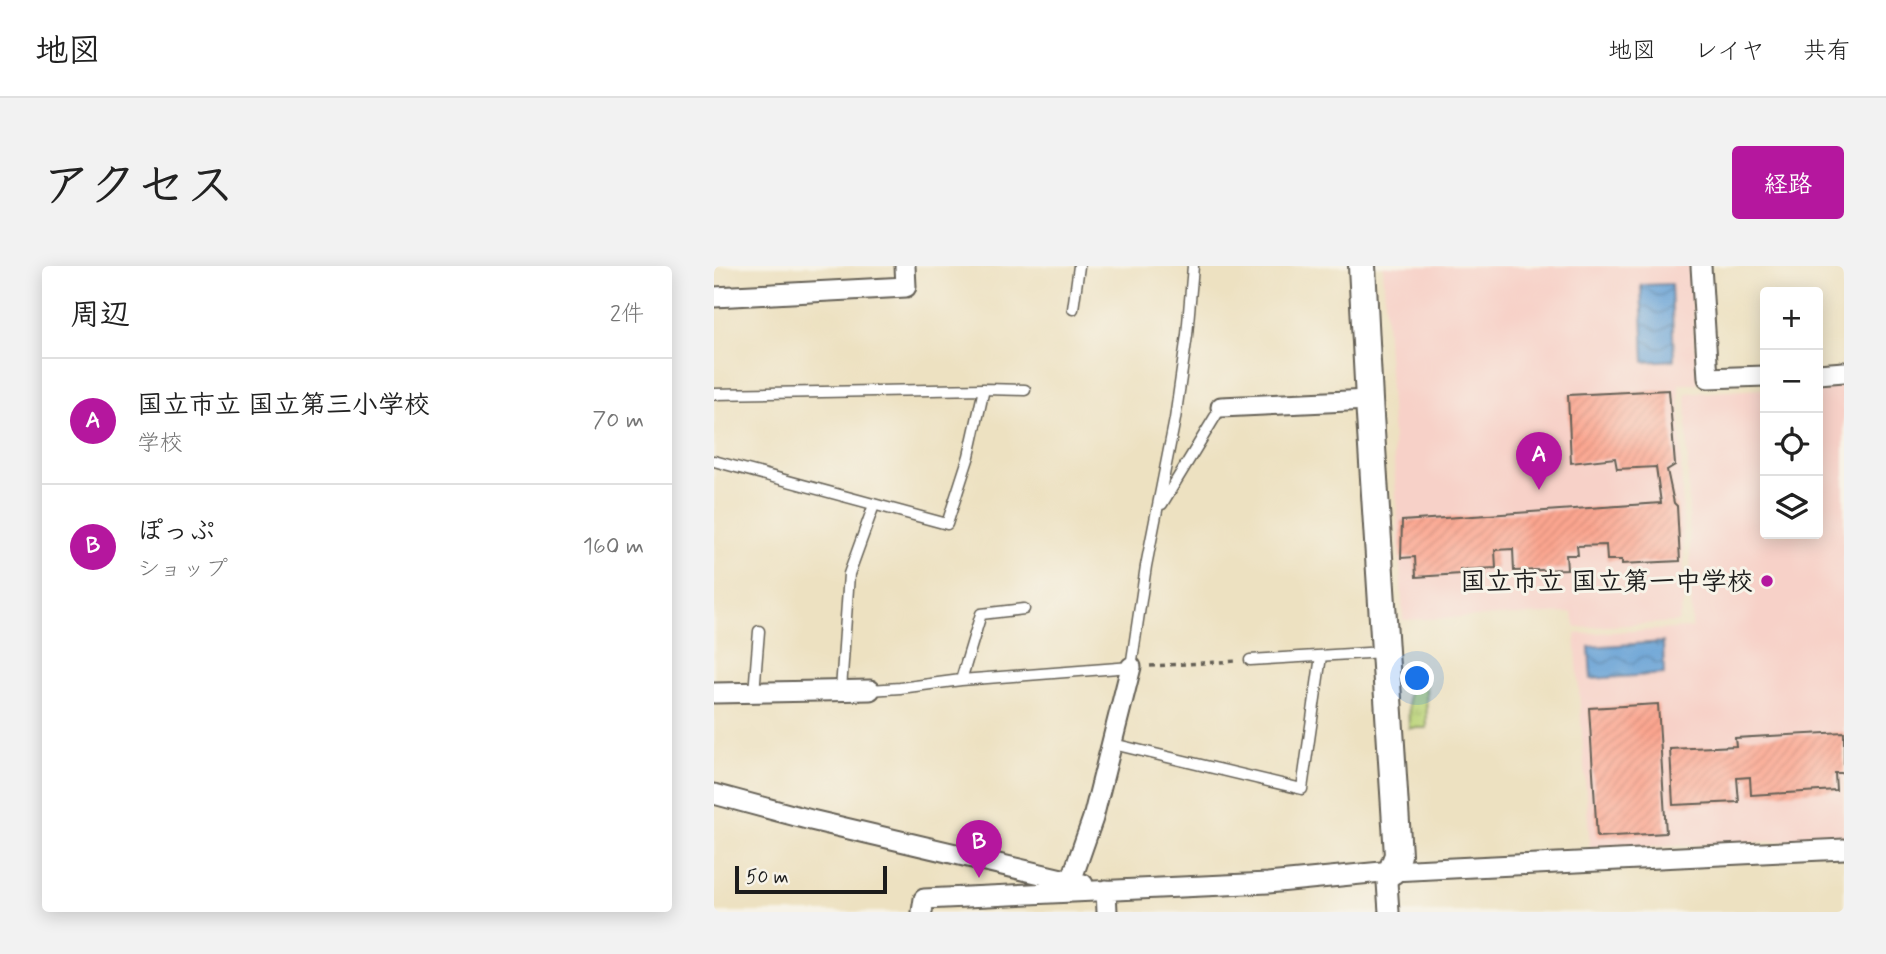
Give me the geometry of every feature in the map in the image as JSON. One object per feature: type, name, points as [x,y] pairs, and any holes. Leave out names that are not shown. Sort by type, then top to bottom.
[{"type":"street","points":[[714,297],[906,286],[905,266]]},
{"type":"street","points":[[1362,266],[1398,855],[1387,882],[1389,912]]},
{"type":"street","points":[[1701,266],[1708,378],[1760,376]]},
{"type":"street","points":[[1823,374],[1844,372]]},
{"type":"street","points":[[1221,407],[1369,400]]},
{"type":"street","points":[[1071,881],[1093,818],[1131,667]]},
{"type":"street","points":[[714,693],[870,690]]},
{"type":"street","points":[[714,794],[811,820],[1105,890]]},
{"type":"street","points":[[922,912],[924,899],[1268,883],[1392,871],[1844,849]]},
{"type":"street","points":[[1105,890],[1107,912]]},
{"type":"lane","points":[[1073,309],[1079,266]]},
{"type":"lane","points":[[870,690],[1131,667],[1146,566],[1180,383],[1193,266]]},
{"type":"lane","points":[[714,461],[947,524],[969,456],[984,389]]},
{"type":"lane","points":[[714,394],[1025,390]]},
{"type":"lane","points":[[1158,511],[1221,407]]},
{"type":"lane","points":[[841,690],[849,574],[874,505]]},
{"type":"lane","points":[[961,680],[981,614],[1024,609]]},
{"type":"lane","points":[[754,693],[759,631]]},
{"type":"lane","points":[[1250,660],[1384,652]]},
{"type":"lane","points":[[1113,744],[1302,789],[1321,656]]},
{"type":"path","points":[[1131,667],[1250,660]]},
{"type":"shaded area","points":[[1383,266],[1690,266],[1698,384],[1679,384],[1685,597],[1678,622],[1576,628],[1572,613],[1403,620]]},
{"type":"shaded area","name":"国立市立 国立第一中学校","points":[[1844,385],[1844,838],[1590,850],[1575,634],[1692,628],[1686,393],[1760,389],[1760,539],[1823,539],[1823,387]]},
{"type":"green space","points":[[1408,685],[1426,685],[1427,728],[1409,728]]},
{"type":"water","points":[[1671,284],[1674,360],[1644,362],[1641,285]]},
{"type":"water","points":[[1663,642],[1664,674],[1591,679],[1589,647]]},
{"type":"building","points":[[1669,390],[1675,465],[1667,470],[1677,506],[1680,561],[1622,564],[1622,560],[1607,560],[1606,545],[1577,546],[1578,555],[1566,555],[1567,569],[1514,571],[1513,549],[1495,550],[1496,568],[1416,577],[1415,557],[1401,558],[1402,521],[1661,503],[1656,467],[1617,469],[1615,458],[1571,463],[1568,395]]},
{"type":"building","points":[[1658,704],[1666,833],[1597,837],[1589,708]]},
{"type":"building","points":[[1844,732],[1844,773],[1835,773],[1836,790],[1751,795],[1750,777],[1737,778],[1739,802],[1673,805],[1670,749],[1736,746],[1735,738]]},
{"type":"place","name":"国立市立 国立第三小学校","points":[[1539,490]]},
{"type":"place","name":"国立市立 国立第一中学校","points":[[1767,581]]},
{"type":"place","name":"ぽっぷ","points":[[979,878]]}]
